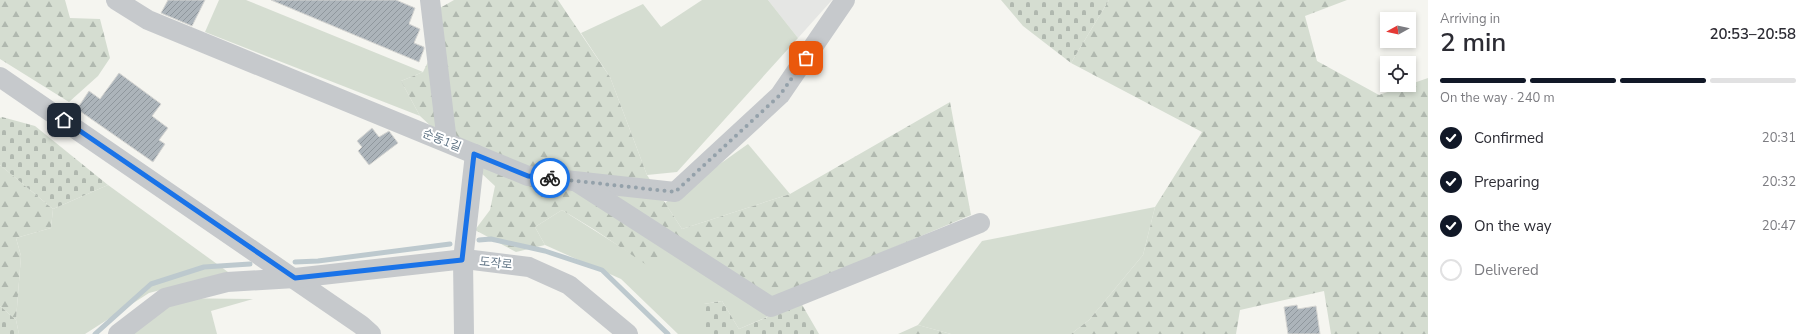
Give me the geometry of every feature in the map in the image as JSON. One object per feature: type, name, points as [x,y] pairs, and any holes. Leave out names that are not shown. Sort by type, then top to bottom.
[{"type":"street","name":"순동1길","points":[[116,0],[148,20],[528,176],[675,192],[780,95],[845,0]]},
{"type":"street","points":[[430,0],[447,142]]},
{"type":"street","points":[[0,77],[295,278],[363,331]]},
{"type":"street","points":[[464,334],[462,260],[474,154]]},
{"type":"street","points":[[574,180],[771,307],[980,223]]},
{"type":"street","name":"도작로","points":[[118,334],[165,298],[227,282],[295,278],[462,260],[529,267],[569,285],[628,334]]},
{"type":"shaded area","points":[[768,0],[832,0],[798,38]]},
{"type":"green space","points":[[0,0],[65,0],[70,18],[100,19],[110,58],[98,76],[69,102],[0,59]]},
{"type":"green space","points":[[219,0],[246,0],[423,72],[401,81],[420,116],[205,32]]},
{"type":"green space","points":[[454,0],[558,0],[610,77],[647,175],[682,229],[790,194],[950,102],[971,215],[769,300],[677,238],[657,272],[595,230],[562,210],[535,227],[545,245],[516,252],[475,230],[490,210],[495,186],[420,116],[401,81],[423,72],[442,33],[440,8]]},
{"type":"green space","points":[[702,0],[768,0],[798,38],[677,172],[647,175],[610,77],[581,33],[643,4],[661,27]]},
{"type":"green space","points":[[1001,0],[1109,0],[1071,63],[1023,26]]},
{"type":"green space","points":[[1109,0],[1347,0],[1305,16],[1317,61],[1379,95],[1388,92],[1416,92],[1416,82],[1428,78],[1428,334],[1331,334],[1324,291],[1240,310],[1236,334],[1071,334],[1089,320],[1143,255],[1155,207],[1202,132],[1071,63]]},
{"type":"green space","points":[[2,117],[35,126],[108,185],[53,209],[0,165],[0,118]]},
{"type":"green space","points":[[748,144],[790,194],[682,229],[665,203]]},
{"type":"green space","points":[[0,165],[53,209],[51,228],[16,238],[21,256],[16,320],[0,306]]},
{"type":"green space","points":[[108,185],[228,272],[149,293],[85,334],[19,334],[16,320],[21,256],[16,238],[51,228],[53,209]]},
{"type":"green space","points":[[1155,207],[1143,255],[1089,320],[1071,334],[951,334],[918,325],[982,241]]},
{"type":"green space","points":[[562,210],[635,256],[671,248],[776,313],[739,329],[722,301],[704,304],[704,334],[678,334],[621,279],[545,245],[535,227]]},
{"type":"green space","points":[[165,298],[253,299],[211,311],[217,334],[127,334]]},
{"type":"green space","points":[[722,301],[739,329],[801,303],[819,334],[704,334],[704,304]]},
{"type":"green space","points":[[0,306],[16,320],[19,334],[0,334]]},
{"type":"green space","points":[[918,325],[951,334],[898,334]]},
{"type":"building","points":[[168,0],[205,0],[192,26],[161,13]]},
{"type":"building","points":[[271,0],[396,0],[415,8],[409,24],[420,29],[414,43],[424,47],[424,49],[419,62]]},
{"type":"building","points":[[119,73],[161,104],[152,116],[168,128],[159,140],[165,144],[153,162],[77,109],[89,91],[100,99]]},
{"type":"building","points":[[372,128],[379,137],[389,131],[398,143],[369,165],[358,151],[362,147],[357,141]]},
{"type":"building","points":[[1297,305],[1298,309],[1316,306],[1320,334],[1288,334],[1284,307]]},
{"type":"waterway","points":[[479,240],[491,239],[545,251],[602,270],[668,334]]},
{"type":"waterway","points":[[295,262],[318,261],[450,244]]},
{"type":"waterway","points":[[95,334],[151,284],[204,267],[250,264]]},
{"type":"way so far","points":[[550,178],[675,192],[780,95],[806,58]]},
{"type":"route","points":[[64,120],[295,278],[462,260],[474,154],[528,176],[550,178]]}]
